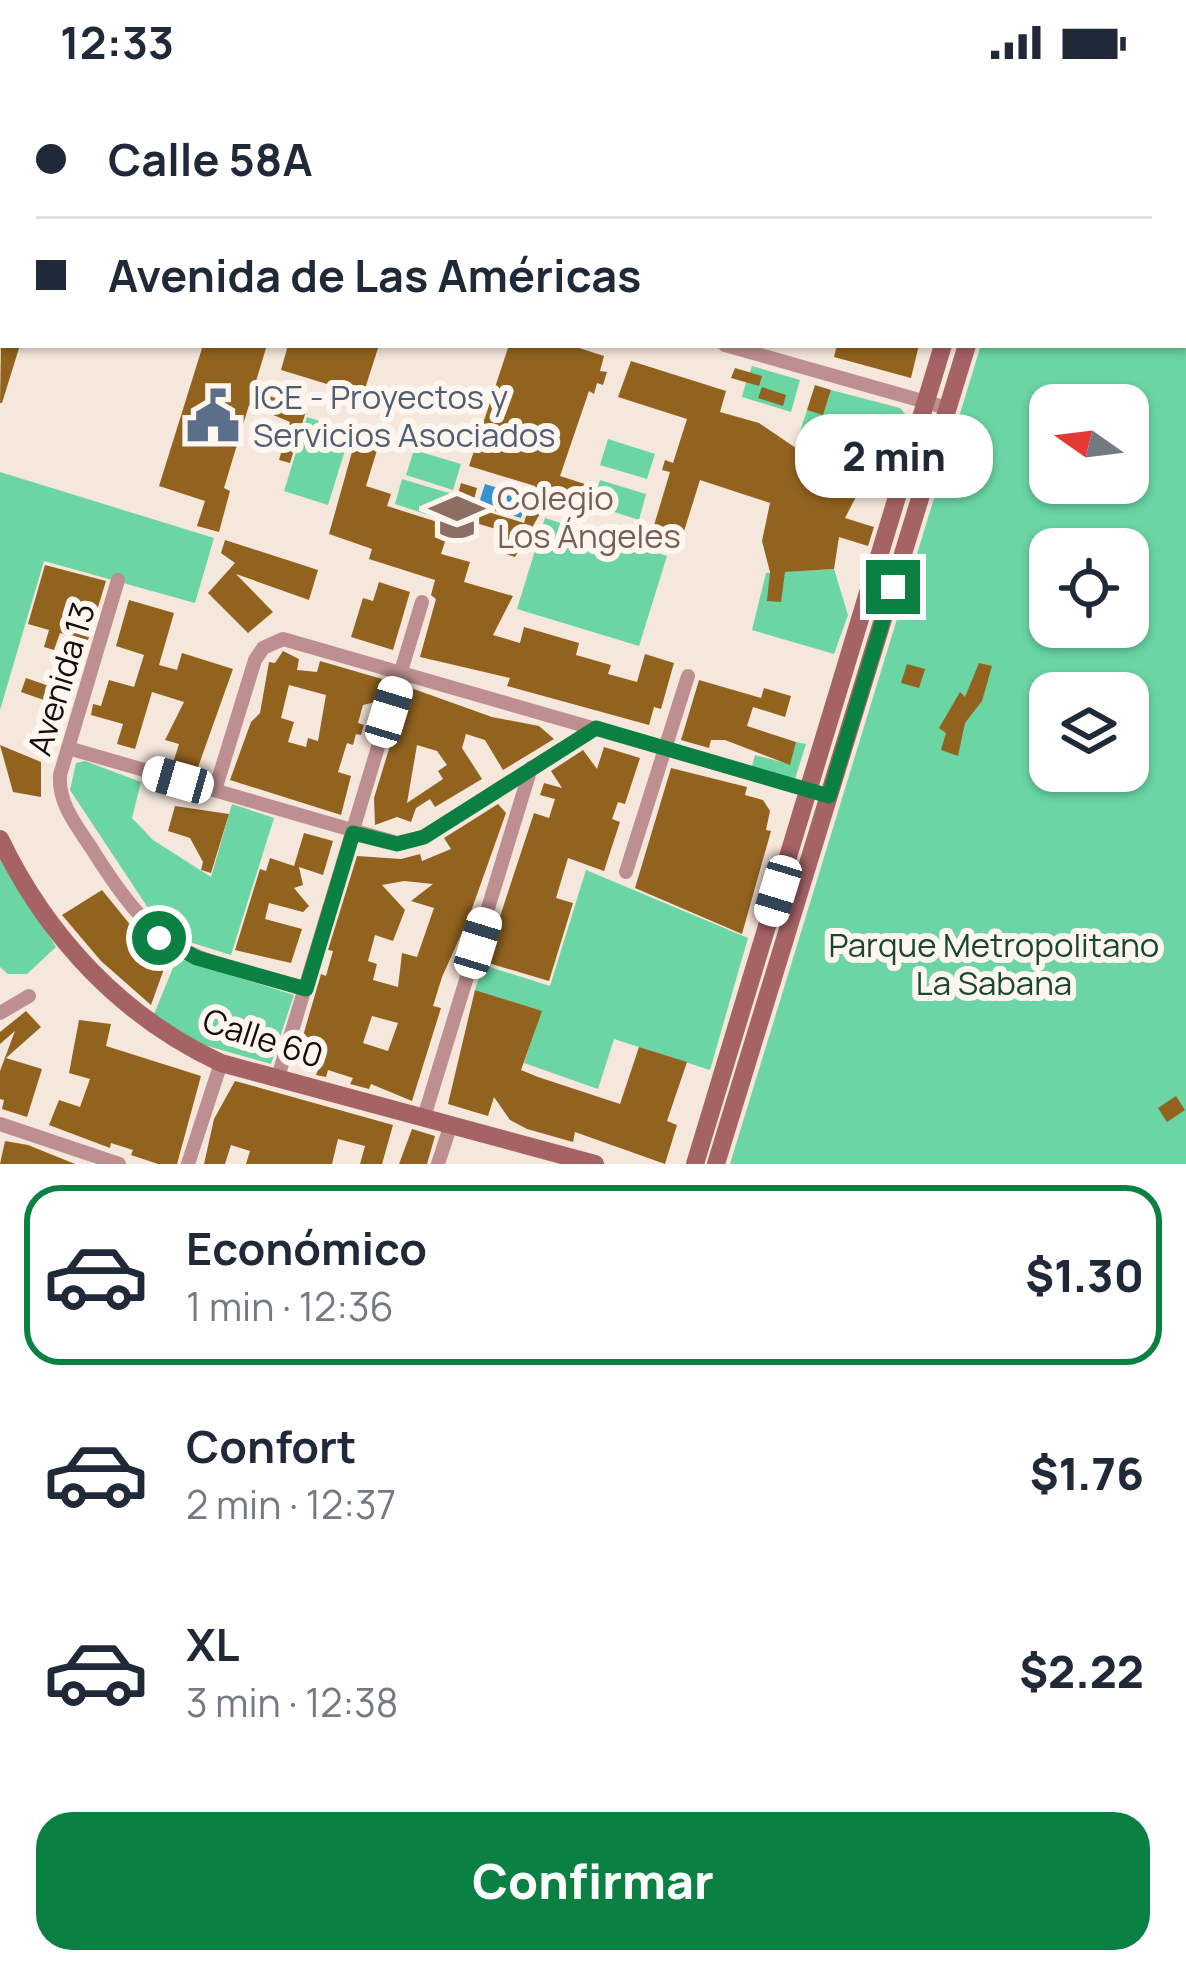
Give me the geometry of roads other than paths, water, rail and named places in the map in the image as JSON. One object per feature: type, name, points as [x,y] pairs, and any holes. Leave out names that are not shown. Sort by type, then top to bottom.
[{"type":"main road","points":[[695,1164],[943,348]]},
{"type":"main road","points":[[716,1164],[966,348]]},
{"type":"main road","name":"Calle 60","points":[[0,839],[20,880],[53,926],[116,997],[148,1024],[221,1063],[595,1164]]},
{"type":"street","points":[[736,348],[947,408]]},
{"type":"street","name":"Avenida 13","points":[[118,580],[68,748],[60,793],[124,899],[159,938],[197,958],[306,989]]},
{"type":"street","points":[[278,1077],[422,602]]},
{"type":"street","points":[[214,790],[255,660],[272,642],[294,640],[829,796]]},
{"type":"street","points":[[626,872],[688,676]]},
{"type":"street","points":[[68,748],[397,844],[424,837],[596,728]]},
{"type":"street","points":[[424,1117],[531,768]]},
{"type":"street","points":[[0,1013],[29,996]]},
{"type":"street","points":[[188,1164],[221,1063]]},
{"type":"street","points":[[0,1124],[119,1164]]},
{"type":"street","points":[[438,1164],[451,1124]]},
{"type":"water","points":[[485,484],[527,497],[521,518],[478,506]]},
{"type":"place","name":"ICE - Proyectos y Servicios Asociados","points":[[213,416]]},
{"type":"place","name":"Colegio Los Ángeles","points":[[457,517]]},
{"type":"park label","name":"Parque Metropolitano La Sabana","points":[[994,964]]}]
